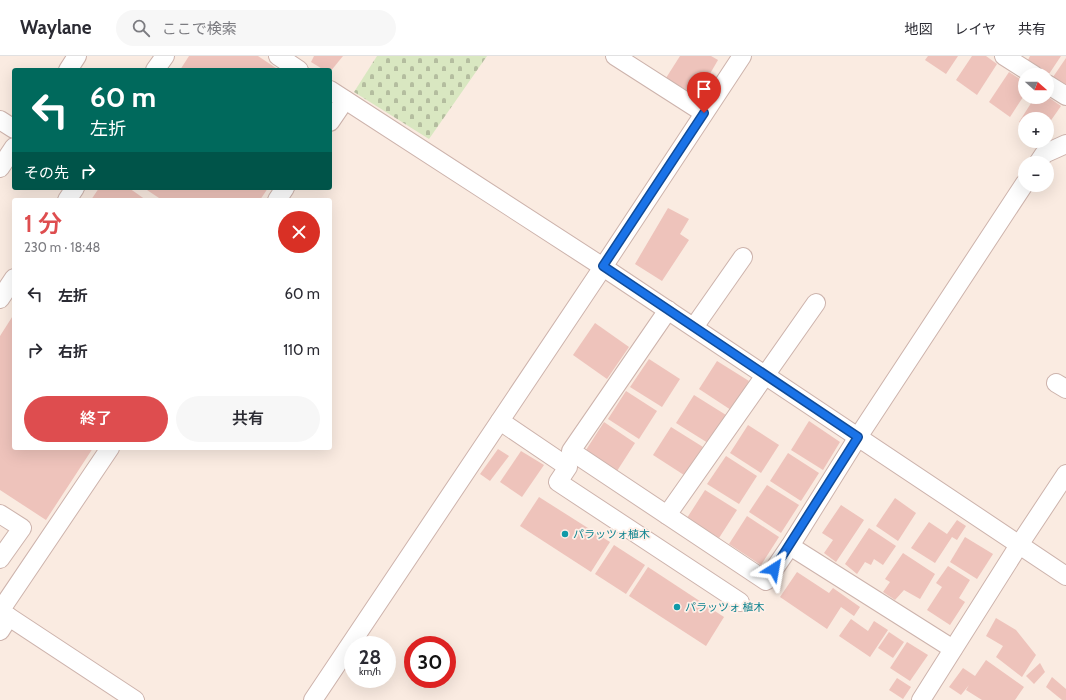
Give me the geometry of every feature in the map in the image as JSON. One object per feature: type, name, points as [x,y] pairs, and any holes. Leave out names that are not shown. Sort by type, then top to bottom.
[{"type":"street","points":[[69,68],[77,56]]},
{"type":"street","points":[[156,68],[165,56]]},
{"type":"street","points":[[278,56],[296,68]]},
{"type":"street","points":[[615,56],[704,113]]},
{"type":"street","points":[[313,700],[742,56]]},
{"type":"street","points":[[1004,56],[1023,68]]},
{"type":"street","points":[[1054,88],[1066,96]]},
{"type":"street","points":[[332,91],[603,266],[1066,576]]},
{"type":"street","points":[[332,119],[345,100]]},
{"type":"street","points":[[0,120],[12,128]]},
{"type":"street","points":[[1043,156],[1066,144]]},
{"type":"street","points":[[0,168],[12,150]]},
{"type":"street","points":[[668,310],[571,451],[766,581],[790,546],[858,437],[1019,192]]},
{"type":"street","points":[[694,327],[743,256]]},
{"type":"street","points":[[0,298],[12,281]]},
{"type":"street","points":[[667,516],[816,303]]},
{"type":"street","points":[[500,421],[568,467],[558,482],[740,602]]},
{"type":"street","points":[[109,450],[2,618],[135,700]]},
{"type":"street","points":[[921,700],[1019,545],[1066,474]]},
{"type":"street","points":[[0,514],[22,528],[0,559]]},
{"type":"street","points":[[790,546],[953,649]]},
{"type":"green space","points":[[377,56],[487,56],[429,139],[354,92]]},
{"type":"building","points":[[189,56],[258,56],[276,68],[181,68]]},
{"type":"building","points":[[314,56],[343,56],[332,70],[332,68],[321,68],[311,62]]},
{"type":"building","points":[[680,56],[711,56],[718,60],[697,96],[666,78]]},
{"type":"building","points":[[928,56],[958,56],[946,74],[925,60]]},
{"type":"building","points":[[972,56],[986,56],[997,64],[977,95],[956,80]]},
{"type":"building","points":[[1030,56],[1061,56],[1053,68],[1040,68],[1028,60]]},
{"type":"building","points":[[1066,58],[1066,85],[1054,78]]},
{"type":"building","points":[[1009,72],[1018,78],[1018,104],[1010,117],[989,102]]},
{"type":"building","points":[[1054,101],[1061,106],[1054,116],[1054,112],[1025,112],[1031,104],[1054,104]]},
{"type":"building","points":[[98,190],[132,190],[143,198],[92,198]]},
{"type":"building","points":[[147,190],[267,190],[261,198],[159,198]]},
{"type":"building","points":[[668,208],[689,219],[680,234],[689,240],[662,281],[635,264]]},
{"type":"building","points":[[12,317],[12,450],[92,450],[46,520],[0,490],[0,336]]},
{"type":"building","points":[[595,323],[629,347],[607,379],[573,355]]},
{"type":"building","points":[[649,359],[680,379],[662,407],[630,387]]},
{"type":"building","points":[[717,361],[749,381],[731,410],[699,389]]},
{"type":"building","points":[[626,391],[657,411],[639,439],[608,419]]},
{"type":"building","points":[[694,395],[726,415],[708,443],[676,423]]},
{"type":"building","points":[[809,421],[840,442],[823,470],[791,450]]},
{"type":"building","points":[[604,422],[635,443],[617,471],[586,450]]},
{"type":"building","points":[[748,425],[779,445],[761,473],[730,453]]},
{"type":"building","points":[[671,427],[703,447],[684,475],[653,455]]},
{"type":"building","points":[[498,449],[509,456],[490,481],[480,474]]},
{"type":"building","points":[[521,451],[544,465],[522,497],[500,482]]},
{"type":"building","points":[[788,453],[819,473],[801,501],[770,481]]},
{"type":"building","points":[[726,456],[757,476],[739,504],[707,484]]},
{"type":"building","points":[[767,485],[799,505],[781,533],[749,512]]},
{"type":"building","points":[[705,490],[737,510],[719,538],[687,518]]},
{"type":"building","name":"パラッツォ植木","points":[[539,497],[610,542],[591,572],[520,526]]},
{"type":"building","points":[[895,498],[916,513],[898,541],[876,526]]},
{"type":"building","points":[[841,505],[864,520],[836,562],[824,553],[833,540],[822,533]]},
{"type":"building","points":[[747,516],[779,537],[761,565],[729,544]]},
{"type":"building","points":[[957,520],[966,526],[957,540],[952,537],[935,563],[911,548],[929,522],[947,534]]},
{"type":"building","points":[[869,528],[896,546],[883,565],[874,559],[871,565],[865,562],[857,574],[845,564]]},
{"type":"building","points":[[965,537],[993,554],[977,579],[950,562]]},
{"type":"building","points":[[614,545],[645,565],[626,594],[595,574]]},
{"type":"building","points":[[903,553],[935,574],[920,599],[904,590],[895,600],[883,592],[890,582],[885,579]]},
{"type":"building","points":[[948,566],[970,580],[959,598],[965,602],[950,625],[927,610],[942,587],[936,583]]},
{"type":"building","name":"パラッツォ 植木","points":[[648,567],[724,617],[706,646],[629,596]]},
{"type":"building","points":[[797,572],[829,593],[833,588],[860,607],[854,616],[841,607],[827,629],[780,597]]},
{"type":"building","points":[[996,618],[1016,630],[1036,655],[1022,677],[996,657],[1003,646],[986,636]]},
{"type":"building","points":[[851,619],[868,631],[874,621],[888,630],[870,657],[839,636]]},
{"type":"building","points":[[889,632],[904,642],[893,658],[878,648]]},
{"type":"building","points":[[907,642],[928,655],[910,681],[890,668]]},
{"type":"building","points":[[986,660],[1024,687],[1015,700],[982,700],[966,690],[969,685],[961,695],[949,687],[963,668],[975,676]]},
{"type":"building","points":[[1040,663],[1045,672],[1034,684],[1026,676]]},
{"type":"building","points":[[1052,677],[1066,689],[1066,700],[1062,700],[1046,687]]},
{"type":"building","points":[[897,678],[911,687],[903,699],[889,690]]},
{"type":"place","name":"パラッツォ植木","points":[[565,534]]},
{"type":"place","name":"パラッツォ 植木","points":[[677,607]]},
{"type":"route","points":[[704,113],[603,266],[858,437],[774,569]]}]
